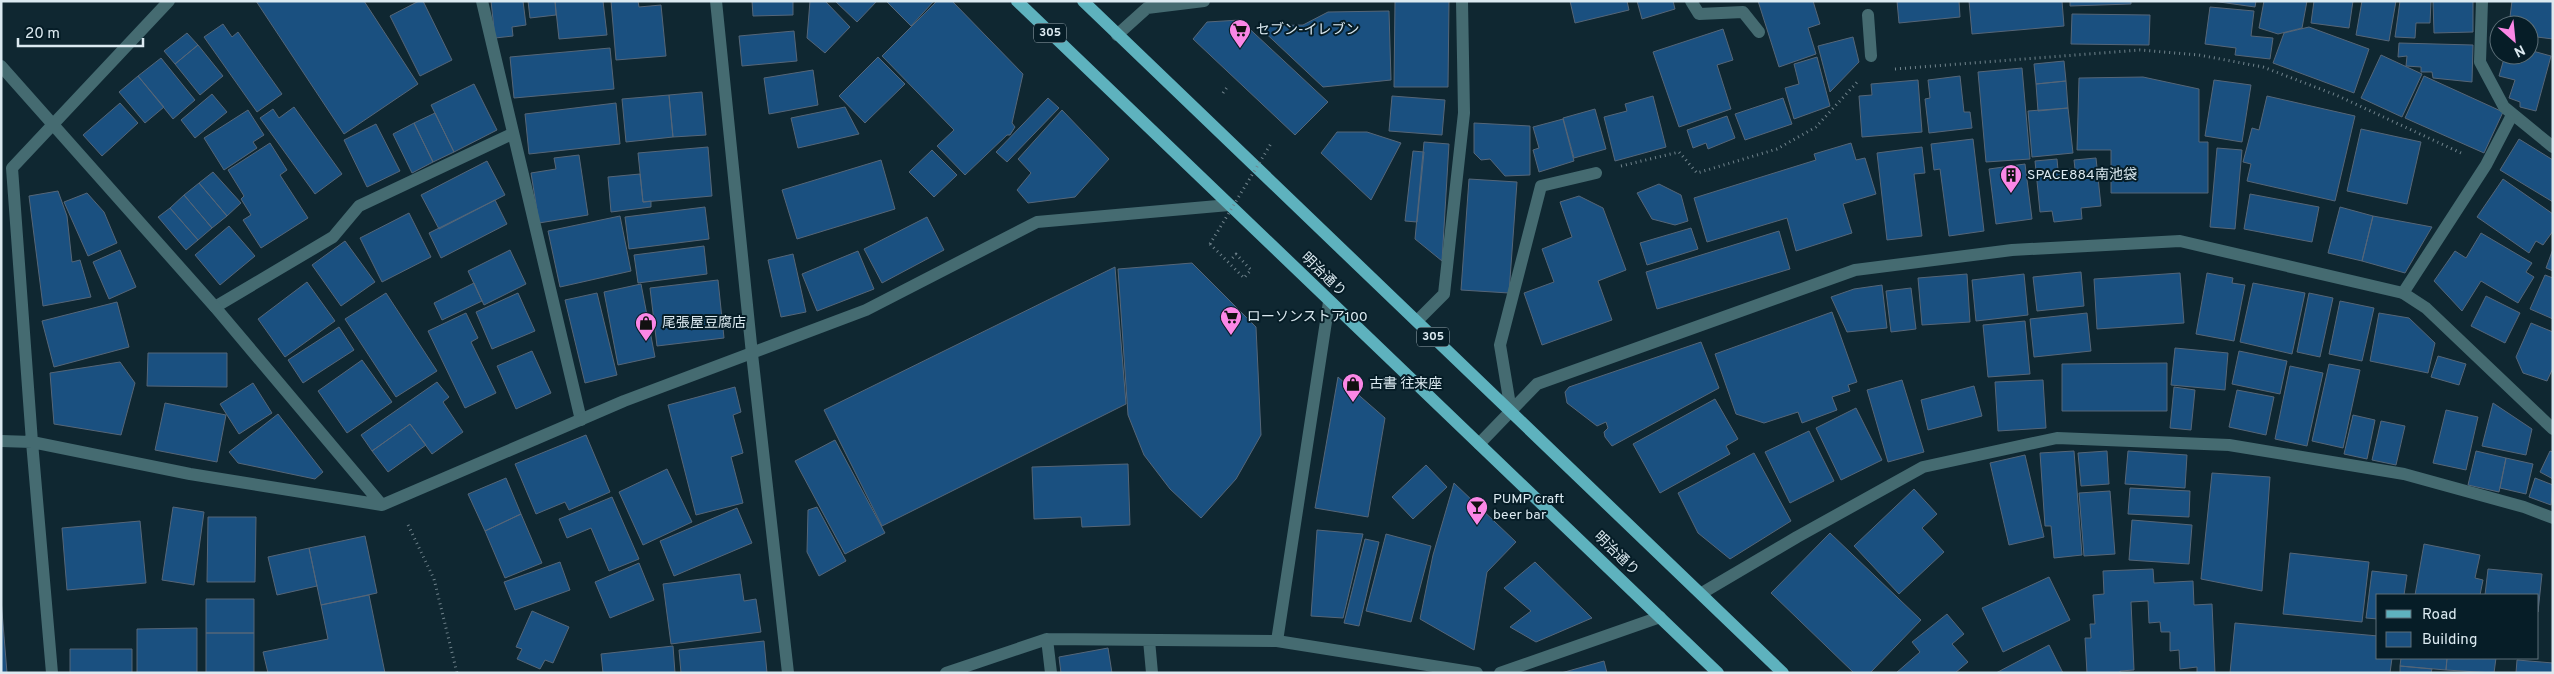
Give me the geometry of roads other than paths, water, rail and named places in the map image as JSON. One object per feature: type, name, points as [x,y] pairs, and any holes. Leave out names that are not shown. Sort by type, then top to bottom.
[{"type":"main road","name":"明治通り","points":[[1017,1],[1718,673]]},
{"type":"main road","name":"305","points":[[1083,1],[1702,593],[1783,673]]},
{"type":"street","points":[[52,673],[32,442],[12,168],[169,1]]},
{"type":"street","points":[[482,1],[581,420]]},
{"type":"street","points":[[716,1],[752,354],[788,673]]},
{"type":"street","points":[[1117,35],[1146,8],[1204,1]]},
{"type":"street","points":[[1417,321],[1444,294],[1464,113],[1462,1]]},
{"type":"street","points":[[1691,1],[1699,14],[1743,12],[1759,32]]},
{"type":"street","points":[[2482,1],[2480,62],[2504,107],[2553,147]]},
{"type":"street","points":[[1868,8],[1871,56]]},
{"type":"street","points":[[1,66],[215,307],[382,505]]},
{"type":"street","points":[[2402,293],[2486,165],[2512,115]]},
{"type":"street","points":[[215,307],[333,237],[358,206],[512,134]]},
{"type":"street","points":[[1511,411],[1500,345],[1541,186],[1596,173]]},
{"type":"street","points":[[1,441],[32,442],[190,474],[382,505],[624,401],[866,310],[1037,222],[1229,205]]},
{"type":"street","points":[[1479,444],[1538,384],[1855,270],[2012,250],[2180,241],[2402,293],[2426,308],[2553,429]]},
{"type":"street","points":[[1277,641],[1329,302]]},
{"type":"street","points":[[1702,593],[1797,537],[1923,467],[2057,438],[2229,445],[2404,474],[2524,507],[2553,518]]},
{"type":"street","points":[[1500,673],[1660,617]]},
{"type":"street","points":[[1046,639],[1051,673]]},
{"type":"street","points":[[946,673],[1046,639],[1277,641],[1423,668],[1477,673]]},
{"type":"street","points":[[1149,640],[1152,673]]},
{"type":"place","name":"セブン-イレブン","points":[[1240,49]]},
{"type":"place","name":"SPACE884南池袋","points":[[2011,194]]},
{"type":"place","name":"ローソンストア100","points":[[1231,336]]},
{"type":"place","name":"尾張屋豆腐店","points":[[646,342]]},
{"type":"place","name":"古書 往来座","points":[[1353,403]]},
{"type":"place","name":"PUMP craft beer bar","points":[[1477,526]]}]
